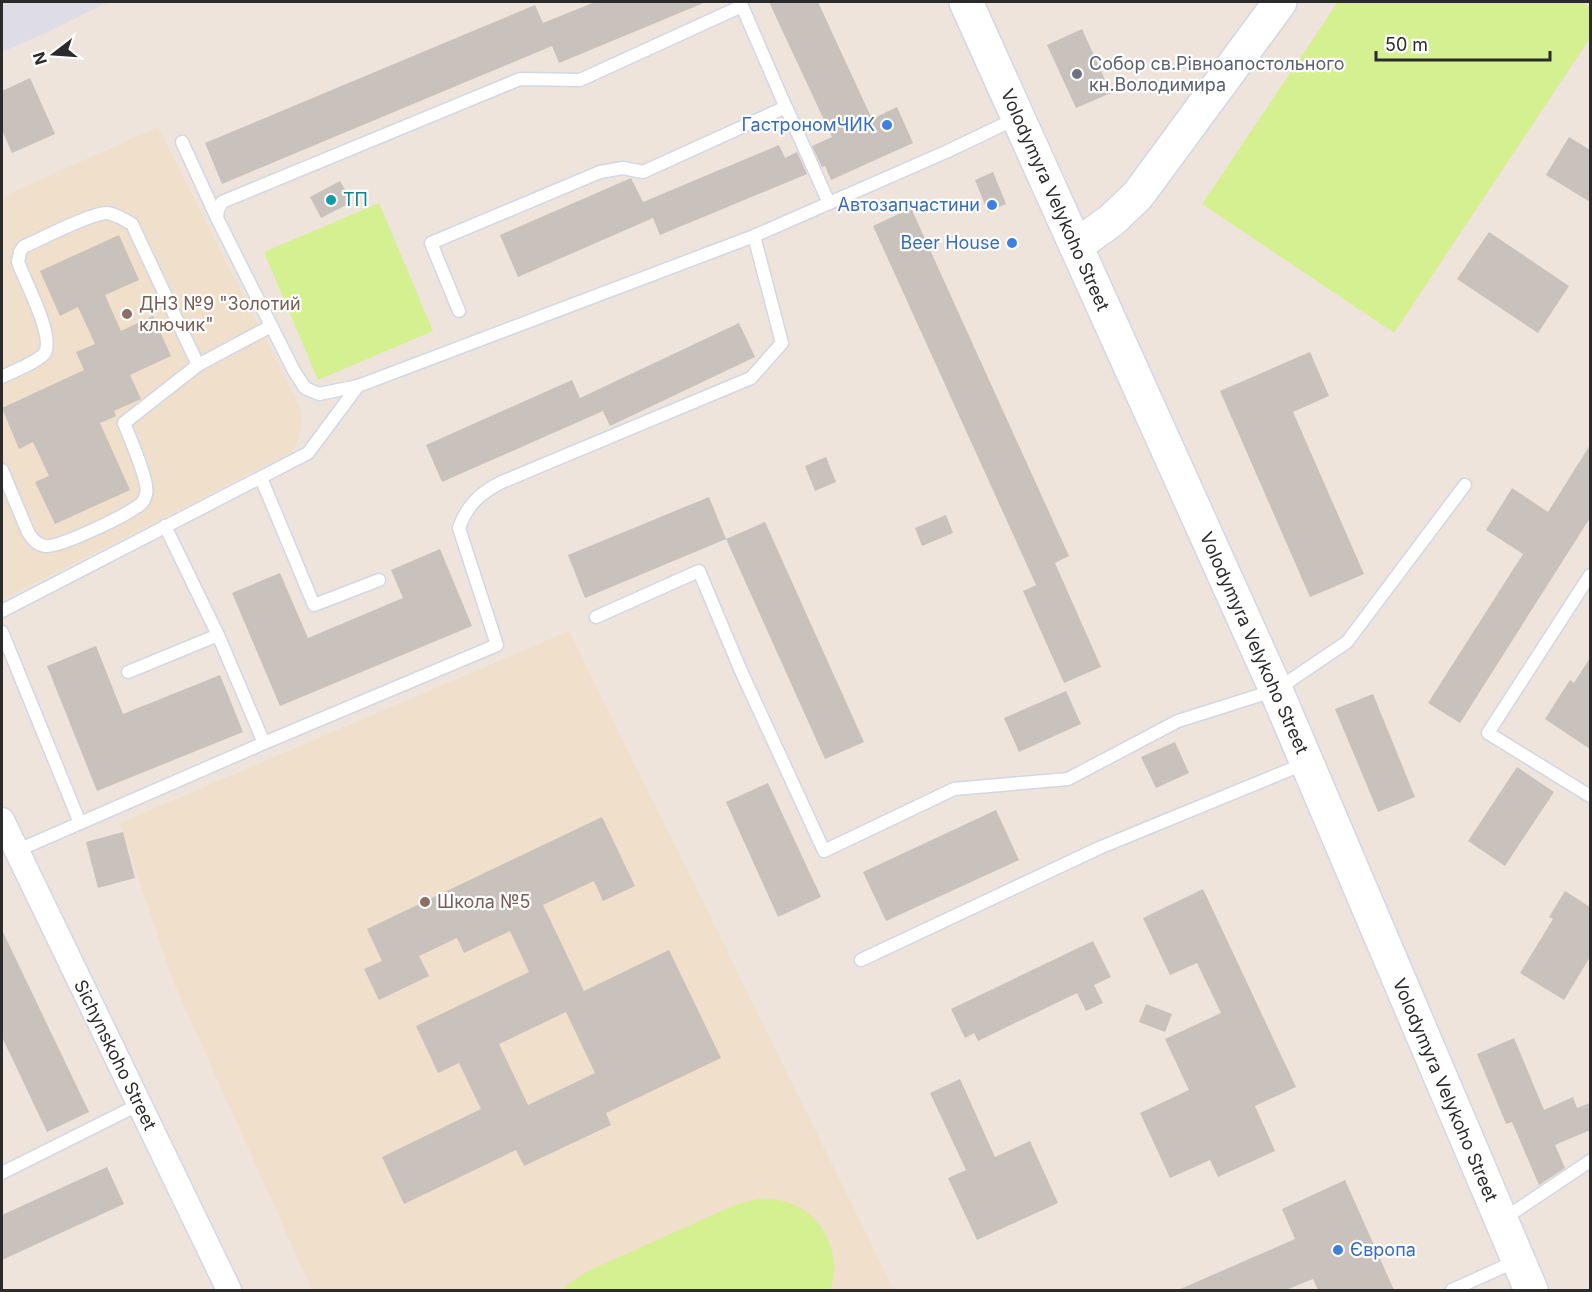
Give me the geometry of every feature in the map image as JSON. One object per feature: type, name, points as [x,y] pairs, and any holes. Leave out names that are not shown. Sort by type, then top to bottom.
[{"type":"main road","name":"Volodymyra Velykoho Street","points":[[966,2],[1276,690],[1531,1290]]},
{"type":"main road","points":[[1076,246],[1112,220],[1138,195],[1280,2]]},
{"type":"street","name":"Sichynskoho Street","points":[[2,820],[229,1290]]},
{"type":"lane","points":[[217,218],[222,202],[520,79],[580,80],[742,6],[829,203]]},
{"type":"lane","points":[[459,311],[431,243],[600,172],[623,168],[643,172],[786,107]]},
{"type":"lane","points":[[183,142],[217,218],[294,371],[306,388],[319,394],[358,386],[754,236],[948,151],[1018,117]]},
{"type":"lane","points":[[2,376],[33,362],[45,353],[48,347],[47,331],[20,266],[18,257],[23,247],[106,213],[132,224],[198,365]]},
{"type":"lane","points":[[16,851],[497,645],[459,528],[467,510],[483,493],[502,482],[751,378],[782,343],[754,236]]},
{"type":"lane","points":[[2,470],[28,532],[33,539],[46,546],[60,544],[136,508],[142,502],[147,488],[124,423],[198,365],[271,326]]},
{"type":"lane","points":[[2,611],[308,453],[358,386]]},
{"type":"lane","points":[[261,478],[314,605],[379,580]]},
{"type":"lane","points":[[596,617],[699,571],[741,671],[824,851],[954,789],[1068,779],[1178,721],[1276,690],[1347,642],[1465,484]]},
{"type":"lane","points":[[165,526],[218,635],[264,743]]},
{"type":"lane","points":[[1590,574],[1488,733],[1590,796]]},
{"type":"lane","points":[[2,632],[80,823]]},
{"type":"lane","points":[[128,672],[218,635]]},
{"type":"lane","points":[[861,960],[1099,848],[1307,762]]},
{"type":"lane","points":[[2,1173],[140,1104]]},
{"type":"lane","points":[[1501,1221],[1590,1161]]},
{"type":"lane","points":[[1452,1290],[1517,1260]]},
{"type":"shaded area","points":[[2,2],[109,2],[2,52]]},
{"type":"shaded area","name":"ДНЗ №9 \"Золотий ключик\"","points":[[158,127],[300,408],[302,423],[298,442],[286,455],[2,600],[2,197]]},
{"type":"shaded area","name":"Школа №5","points":[[569,631],[894,1290],[312,1290],[173,981],[120,823]]},
{"type":"green space","points":[[1338,2],[1582,2],[1590,7],[1590,38],[1394,333],[1202,204]]},
{"type":"green space","points":[[379,203],[433,331],[318,380],[264,252]]},
{"type":"green space","points":[[758,1199],[790,1203],[810,1215],[818,1223],[825,1233],[833,1255],[833,1279],[830,1290],[563,1290],[586,1272],[735,1205]]},
{"type":"building","points":[[595,2],[706,2],[559,63],[552,46],[222,184],[205,143],[535,5],[543,23]]},
{"type":"building","points":[[769,2],[818,2],[872,119],[897,107],[913,143],[831,180],[812,146],[832,137]]},
{"type":"building","points":[[1082,29],[1111,93],[1076,108],[1047,45]]},
{"type":"building","points":[[30,78],[55,134],[12,153],[2,130],[2,91]]},
{"type":"building","points":[[1569,137],[1590,150],[1590,202],[1546,175]]},
{"type":"building","points":[[779,145],[785,158],[797,152],[807,174],[660,235],[653,218],[518,277],[500,235],[631,178],[643,202]]},
{"type":"building","points":[[993,172],[1006,204],[988,212],[975,180]]},
{"type":"building","name":"ТП","points":[[340,181],[352,202],[321,218],[310,197]]},
{"type":"building","points":[[911,208],[1069,556],[1055,563],[1101,667],[1064,683],[1023,591],[1036,585],[873,226]]},
{"type":"building","points":[[1489,232],[1569,286],[1538,333],[1457,279]]},
{"type":"building","points":[[119,235],[139,280],[105,295],[121,331],[153,316],[171,356],[130,375],[141,399],[114,411],[116,416],[100,423],[130,490],[55,524],[35,482],[49,476],[33,442],[19,449],[2,408],[84,370],[76,352],[95,344],[78,307],[60,316],[40,271]]},
{"type":"building","points":[[739,323],[755,357],[610,426],[603,411],[442,482],[426,445],[572,380],[580,398]]},
{"type":"building","points":[[1310,352],[1329,396],[1293,412],[1364,574],[1310,597],[1220,391]]},
{"type":"building","points":[[1590,445],[1590,518],[1460,723],[1428,703],[1523,554],[1486,530],[1512,488],[1548,512]]},
{"type":"building","points":[[826,457],[836,482],[815,491],[805,466]]},
{"type":"building","points":[[709,497],[726,539],[585,598],[568,555]]},
{"type":"building","points":[[946,515],[953,533],[922,546],[915,528]]},
{"type":"building","points":[[765,522],[864,742],[825,759],[726,539]]},
{"type":"building","points":[[440,549],[472,626],[280,706],[232,593],[280,573],[308,638],[403,598],[391,570]]},
{"type":"building","points":[[96,646],[123,714],[220,675],[243,732],[97,791],[47,666]]},
{"type":"building","points":[[1590,658],[1590,749],[1545,719],[1570,680],[1574,683]]},
{"type":"building","points":[[1066,691],[1081,724],[1019,752],[1004,718]]},
{"type":"building","points":[[1373,694],[1415,797],[1378,812],[1335,709]]},
{"type":"building","points":[[1175,742],[1189,773],[1156,788],[1141,757]]},
{"type":"building","points":[[1517,767],[1554,792],[1505,866],[1468,841]]},
{"type":"building","points":[[768,783],[821,897],[778,917],[726,802]]},
{"type":"building","points":[[996,810],[1019,860],[886,921],[863,872]]},
{"type":"building","points":[[602,817],[635,886],[603,901],[594,881],[543,905],[584,991],[669,950],[721,1058],[606,1113],[611,1125],[524,1166],[516,1150],[404,1204],[382,1157],[481,1109],[459,1063],[438,1073],[416,1026],[529,972],[510,931],[464,953],[457,938],[419,956],[429,976],[379,1000],[364,969],[382,961],[367,929]],"holes":[[[566,1012],[595,1073],[528,1105],[499,1044]]]},
{"type":"building","points":[[123,832],[135,878],[98,888],[86,842]]},
{"type":"building","points":[[1203,889],[1296,1087],[1255,1106],[1275,1151],[1218,1177],[1210,1160],[1170,1178],[1140,1113],[1189,1090],[1165,1039],[1221,1013],[1197,963],[1170,975],[1143,918]]},
{"type":"building","points":[[1565,891],[1590,907],[1590,957],[1564,1000],[1520,973],[1553,919],[1549,917]]},
{"type":"building","points":[[2,930],[89,1112],[47,1132],[2,1037]]},
{"type":"building","points":[[1093,941],[1111,977],[1094,985],[1103,1003],[1086,1011],[1077,993],[978,1041],[974,1033],[965,1038],[951,1009]]},
{"type":"building","points":[[1146,1004],[1172,1014],[1165,1032],[1139,1022]]},
{"type":"building","points":[[1514,1038],[1544,1110],[1573,1097],[1577,1108],[1590,1103],[1590,1130],[1555,1145],[1565,1168],[1539,1185],[1512,1122],[1506,1124],[1477,1054]]},
{"type":"building","points":[[960,1079],[995,1157],[1030,1141],[1058,1203],[977,1240],[948,1178],[966,1170],[930,1093]]},
{"type":"building","points":[[107,1167],[124,1204],[2,1260],[2,1215]]},
{"type":"building","name":"Європа","points":[[1345,1180],[1394,1290],[1318,1290],[1313,1279],[1286,1290],[1178,1290],[1295,1239],[1282,1209]]},
{"type":"place","name":"Собор св.Рівноапостольного кн.Володимира","points":[[1077,74]]},
{"type":"place","name":"ГастрономЧИК","points":[[887,125]]},
{"type":"place","name":"ТП","points":[[331,200]]},
{"type":"place","name":"Автозапчастини","points":[[992,205]]},
{"type":"place","name":"Beer House","points":[[1012,243]]},
{"type":"place","name":"ДНЗ №9 \"Золотий ключик\"","points":[[127,314]]},
{"type":"place","name":"Школа №5","points":[[425,902]]},
{"type":"place","name":"Європа","points":[[1338,1250]]}]
